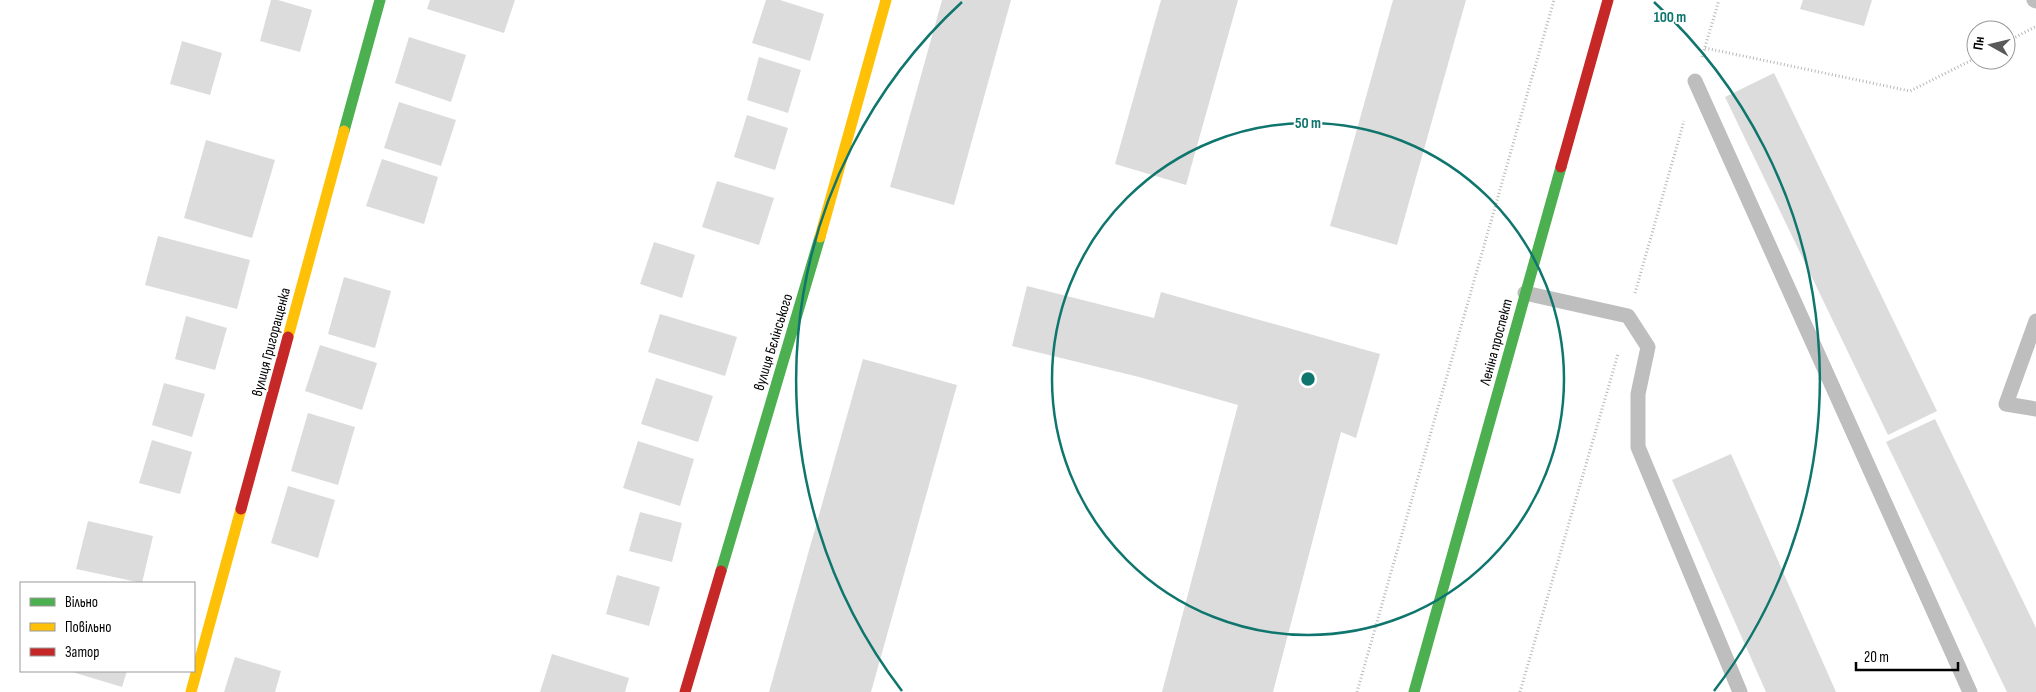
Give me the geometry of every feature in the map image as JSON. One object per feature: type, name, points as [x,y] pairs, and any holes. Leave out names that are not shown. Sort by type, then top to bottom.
[{"type":"street","name":"вулиця Григоращенка","points":[[191,692],[380,0]]},
{"type":"street","name":"вулиця Бєлінського","points":[[684,692],[811,266],[886,0]]},
{"type":"street","name":"Леніна проспект","points":[[1414,692],[1608,0]]},
{"type":"lane","points":[[1695,81],[1970,692]]},
{"type":"lane","points":[[1525,292],[1628,316],[1648,348],[1638,394],[1638,447],[1740,692]]},
{"type":"lane","points":[[2036,321],[2006,404],[2036,409]]},
{"type":"path","points":[[1357,692],[1554,0]]},
{"type":"path","points":[[2016,37],[2036,27]]},
{"type":"path","points":[[1705,48],[1910,92],[1966,63]]},
{"type":"building","points":[[271,0],[278,0],[312,10],[300,52],[260,41]]},
{"type":"building","points":[[430,0],[515,0],[504,33],[427,9]]},
{"type":"building","points":[[766,0],[780,0],[824,14],[810,61],[752,43]]},
{"type":"building","points":[[942,0],[1011,0],[954,205],[890,187]]},
{"type":"building","points":[[1161,0],[1238,0],[1186,185],[1115,164]]},
{"type":"building","points":[[1393,0],[1466,0],[1397,245],[1330,226]]},
{"type":"building","points":[[1803,0],[1872,0],[1864,26],[1800,9]]},
{"type":"building","points":[[409,37],[466,55],[451,102],[395,83]]},
{"type":"building","points":[[182,41],[222,53],[210,95],[170,84]]},
{"type":"building","points":[[759,57],[801,70],[788,113],[747,100]]},
{"type":"building","points":[[1774,73],[1937,411],[1888,435],[1725,97]]},
{"type":"building","points":[[399,102],[456,120],[441,166],[384,148]]},
{"type":"building","points":[[747,115],[788,128],[775,170],[734,157]]},
{"type":"building","points":[[206,140],[275,160],[252,238],[184,218]]},
{"type":"building","points":[[382,159],[438,177],[424,224],[366,206]]},
{"type":"building","points":[[717,181],[774,198],[759,245],[702,227]]},
{"type":"building","points":[[158,236],[250,260],[237,309],[145,285]]},
{"type":"building","points":[[654,242],[695,255],[682,298],[640,284]]},
{"type":"building","points":[[344,277],[391,291],[375,348],[328,334]]},
{"type":"building","points":[[1027,286],[1154,318],[1161,292],[1380,354],[1356,438],[1341,432],[1273,692],[1162,692],[1238,405],[1139,377],[1012,346]]},
{"type":"building","points":[[660,314],[737,337],[725,376],[648,352]]},
{"type":"building","points":[[186,316],[227,328],[215,370],[175,359]]},
{"type":"building","points":[[320,345],[377,363],[362,410],[305,391]]},
{"type":"building","points":[[863,359],[957,385],[871,692],[769,692]]},
{"type":"building","points":[[656,378],[713,396],[698,442],[641,424]]},
{"type":"building","points":[[164,383],[205,394],[192,437],[152,425]]},
{"type":"building","points":[[308,413],[355,427],[338,485],[291,471]]},
{"type":"building","points":[[1935,419],[2036,628],[2036,692],[2007,692],[1886,442]]},
{"type":"building","points":[[152,440],[192,452],[180,494],[139,483]]},
{"type":"building","points":[[638,441],[694,459],[680,506],[623,488]]},
{"type":"building","points":[[1731,454],[1836,692],[1766,692],[1672,480]]},
{"type":"building","points":[[288,486],[335,500],[318,558],[271,543]]},
{"type":"building","points":[[640,512],[682,523],[672,562],[629,551]]},
{"type":"building","points":[[88,521],[153,536],[142,582],[76,569]]},
{"type":"building","points":[[617,575],[660,587],[649,626],[606,614]]},
{"type":"building","points":[[552,654],[629,678],[625,692],[540,692]]},
{"type":"building","points":[[235,657],[281,671],[275,692],[224,692]]},
{"type":"building","points":[[72,672],[127,672],[122,687]]},
{"type":"traffic: fast","points":[[344,131],[380,0]]},
{"type":"traffic: fast","points":[[1414,692],[1561,167]]},
{"type":"traffic: fast","points":[[721,571],[820,237]]},
{"type":"traffic: slow","points":[[820,237],[886,0]]},
{"type":"traffic: slow","points":[[288,337],[344,131]]},
{"type":"traffic: slow","points":[[191,692],[241,509]]},
{"type":"traffic: jam","points":[[1561,167],[1608,0]]},
{"type":"traffic: jam","points":[[241,509],[288,337]]},
{"type":"traffic: jam","points":[[685,692],[721,571]]}]
